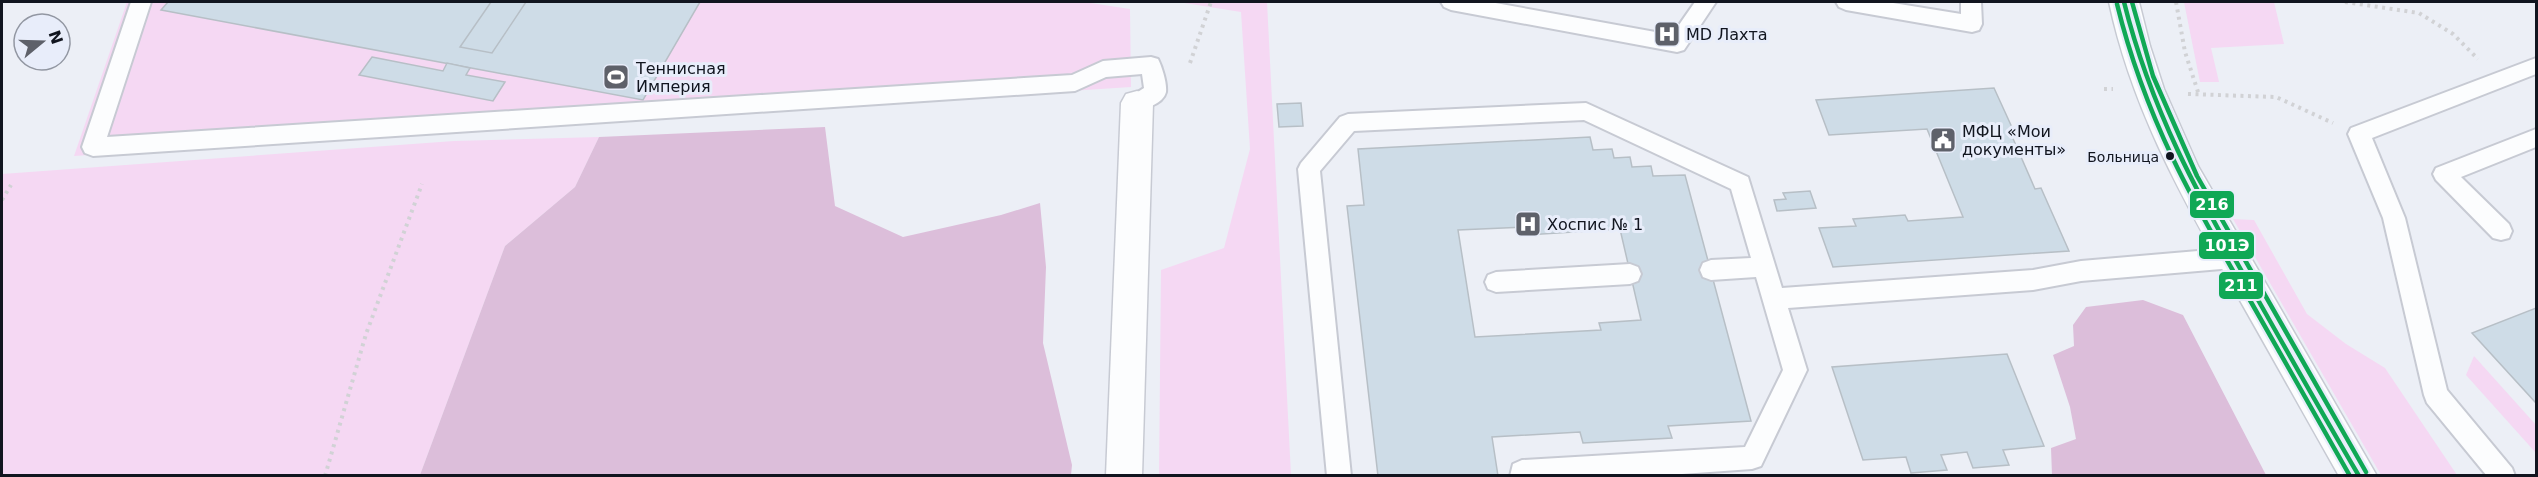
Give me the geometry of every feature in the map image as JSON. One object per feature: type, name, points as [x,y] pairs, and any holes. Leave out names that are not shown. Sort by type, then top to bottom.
[{"type":"main road","points":[[2124,2],[2129,29],[2163,128],[2185,173],[2359,476]]},
{"type":"main road","points":[[1124,476],[1137,103]]},
{"type":"lane","points":[[141,2],[93,147],[1075,83],[1103,69],[1151,65],[1155,92],[1137,103]]},
{"type":"lane","points":[[1451,2],[1677,44],[1706,2]]},
{"type":"lane","points":[[1846,2],[1972,24],[1971,2]]},
{"type":"lane","points":[[2503,476],[2436,395],[2394,218],[2359,134],[2536,66]]},
{"type":"lane","points":[[1339,476],[1309,169],[1348,123],[1586,111],[1740,183],[1795,370],[1752,458],[1522,472],[1523,476]]},
{"type":"lane","points":[[2501,231],[2444,174],[2536,138]]},
{"type":"lane","points":[[1774,299],[2032,280],[2081,272],[2233,258]]},
{"type":"lane","points":[[1711,270],[1764,267]]},
{"type":"lane","points":[[1496,282],[1630,274]]},
{"type":"path","points":[[1190,63],[1211,2]]},
{"type":"path","points":[[2176,2],[2185,52],[2199,95]]},
{"type":"path","points":[[2345,2],[2420,13],[2453,34],[2500,81]]},
{"type":"path","points":[[2183,94],[2276,97],[2359,134]]},
{"type":"path","points":[[325,476],[366,334],[422,184]]},
{"type":"path","points":[[2,200],[11,185]]},
{"type":"shaded area","name":"Теннисная Империя","points":[[127,2],[1084,2],[1130,9],[1131,87],[74,156]]},
{"type":"shaded area","points":[[1178,2],[1267,2],[1291,475],[1159,475],[1161,270],[1224,248],[1250,149],[1241,12]]},
{"type":"shaded area","points":[[2184,2],[2274,2],[2284,44],[2211,48],[2219,82],[2200,82]]},
{"type":"shaded area","points":[[825,127],[835,206],[903,237],[1001,215],[1040,203],[1046,267],[1043,343],[1072,465],[1071,475],[420,475],[505,246],[575,187],[599,137]]},
{"type":"shaded area","points":[[599,137],[575,187],[505,246],[420,475],[2,476],[2,174],[454,141]]},
{"type":"shaded area","points":[[2233,219],[2254,220],[2307,314],[2346,344],[2385,368],[2457,475],[2381,475]]},
{"type":"shaded area","points":[[2143,300],[2183,315],[2266,475],[2052,475],[2051,448],[2076,439],[2070,407],[2053,355],[2074,346],[2073,325],[2086,307]]},
{"type":"shaded area","points":[[2474,356],[2536,425],[2536,453],[2466,375]]},
{"type":"building","points":[[168,2],[700,2],[643,100],[161,10]]},
{"type":"building","points":[[491,2],[526,2],[492,53],[460,47]]},
{"type":"building","points":[[372,57],[443,71],[447,63],[470,68],[466,75],[505,82],[493,101],[359,75]]},
{"type":"building","points":[[1994,88],[2015,134],[2011,134],[2035,189],[2041,188],[2069,251],[1833,267],[1819,228],[1856,226],[1853,219],[1905,215],[1908,221],[1963,217],[1927,129],[1829,135],[1816,100]]},
{"type":"building","points":[[1301,103],[1303,126],[1279,127],[1277,104]]},
{"type":"building","points":[[1590,137],[1593,150],[1612,149],[1614,158],[1630,157],[1632,167],[1651,166],[1653,176],[1685,175],[1751,421],[1668,426],[1672,438],[1583,443],[1580,432],[1492,437],[1498,476],[1378,476],[1347,206],[1364,205],[1358,149]],"holes":[[[1526,227],[1527,235],[1620,229],[1641,320],[1599,323],[1601,330],[1475,337],[1458,230]]]},
{"type":"building","points":[[1810,191],[1816,208],[1777,211],[1774,200],[1786,199],[1783,193]]},
{"type":"building","points":[[2536,308],[2536,403],[2472,333]]},
{"type":"building","points":[[2007,354],[2044,446],[2003,450],[2009,465],[1973,468],[1967,452],[1941,455],[1947,470],[1911,473],[1906,457],[1863,460],[1832,367]]},
{"type":"transit line","name":"101Э","points":[[2124,2],[2145,78],[2174,147],[2227,247],[2359,476]]},
{"type":"transit line","name":"216","points":[[2132,2],[2153,76],[2197,176],[2366,472]]},
{"type":"transit line","name":"211","points":[[2117,4],[2126,43],[2138,79],[2151,114],[2182,181],[2350,476]]},
{"type":"place","name":"MD Лахта","points":[[1667,34]]},
{"type":"place","name":"Теннисная Империя","points":[[616,77]]},
{"type":"place","name":"МФЦ «Мои документы»","points":[[1943,140]]},
{"type":"place","name":"Больница","points":[[2170,156]]},
{"type":"place","name":"Хоспис № 1","points":[[1528,224]]}]
